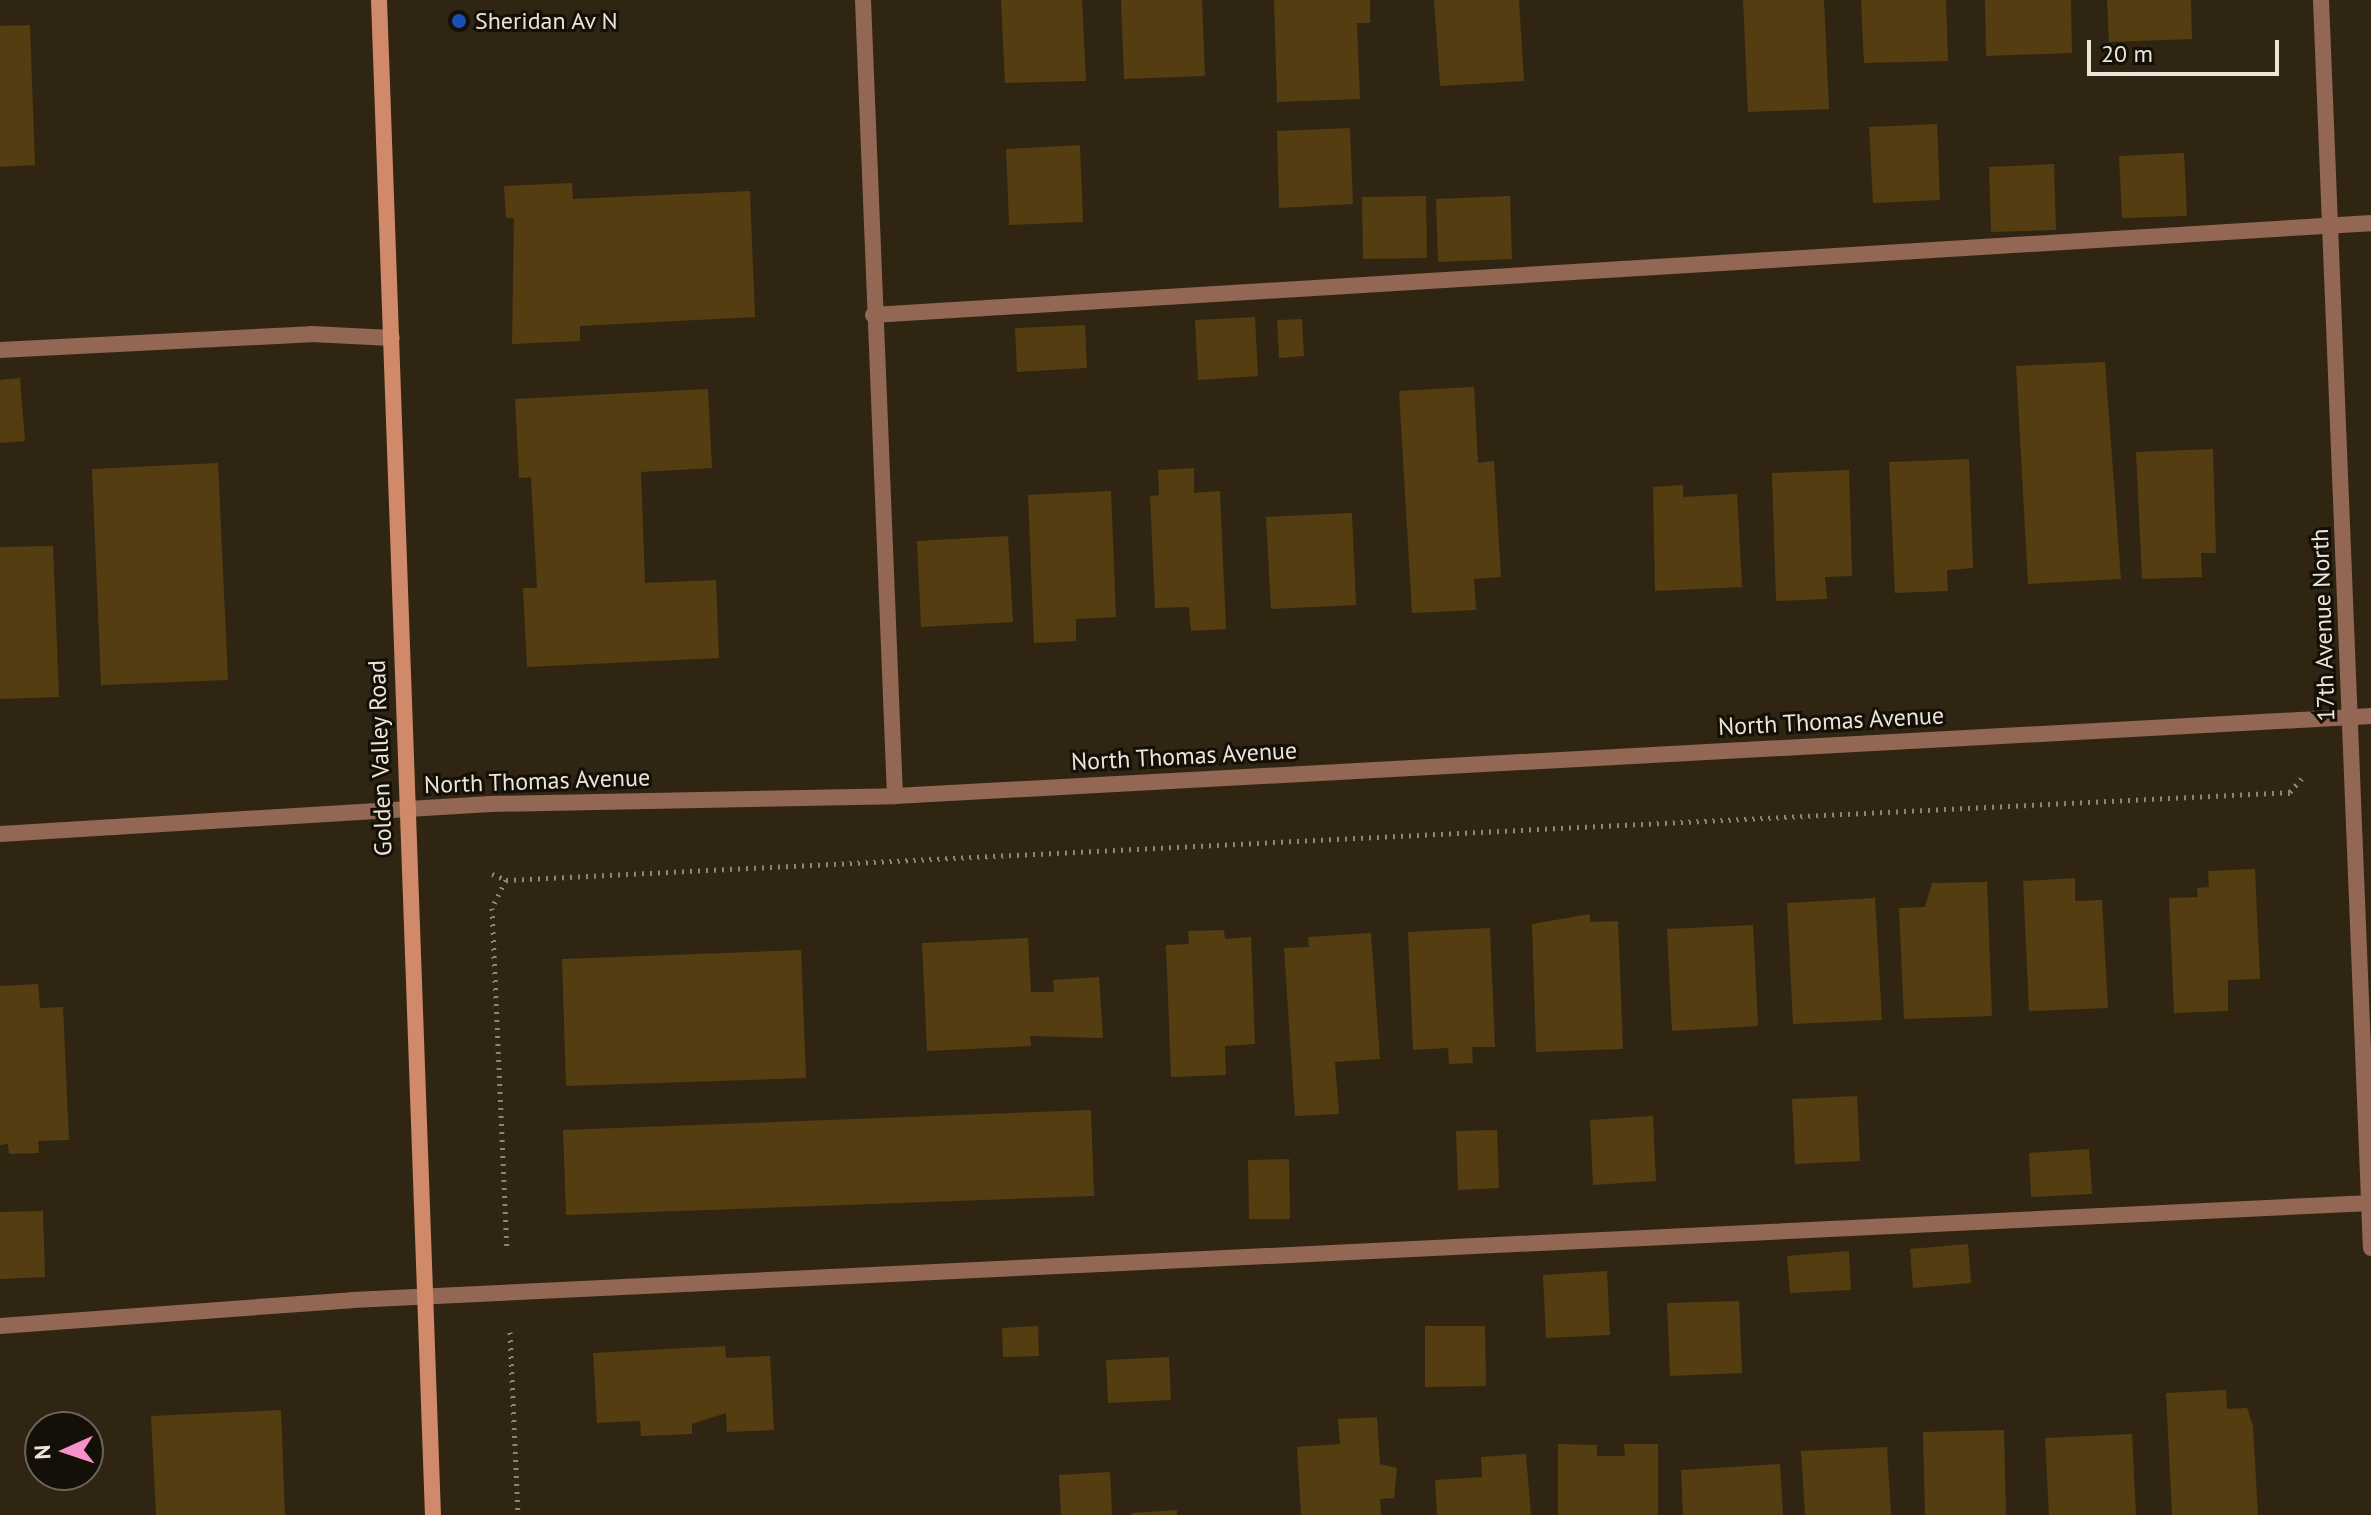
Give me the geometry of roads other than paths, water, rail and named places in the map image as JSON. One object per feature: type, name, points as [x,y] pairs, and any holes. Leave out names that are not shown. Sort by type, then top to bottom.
[{"type":"street","name":"Golden Valley Road","points":[[379,0],[405,810],[433,1515]]},
{"type":"street","points":[[863,0],[873,315],[895,796]]},
{"type":"street","name":"17th Avenue North","points":[[2321,0],[2371,1248]]},
{"type":"street","points":[[873,315],[2371,223]]},
{"type":"street","points":[[0,350],[311,334],[392,338]]},
{"type":"street","name":"North Thomas Avenue","points":[[0,834],[405,810],[895,796],[2371,716]]},
{"type":"street","points":[[0,1326],[352,1300],[509,1298],[2370,1203]]},
{"type":"place","name":"Sheridan Av N","points":[[459,21]]}]
